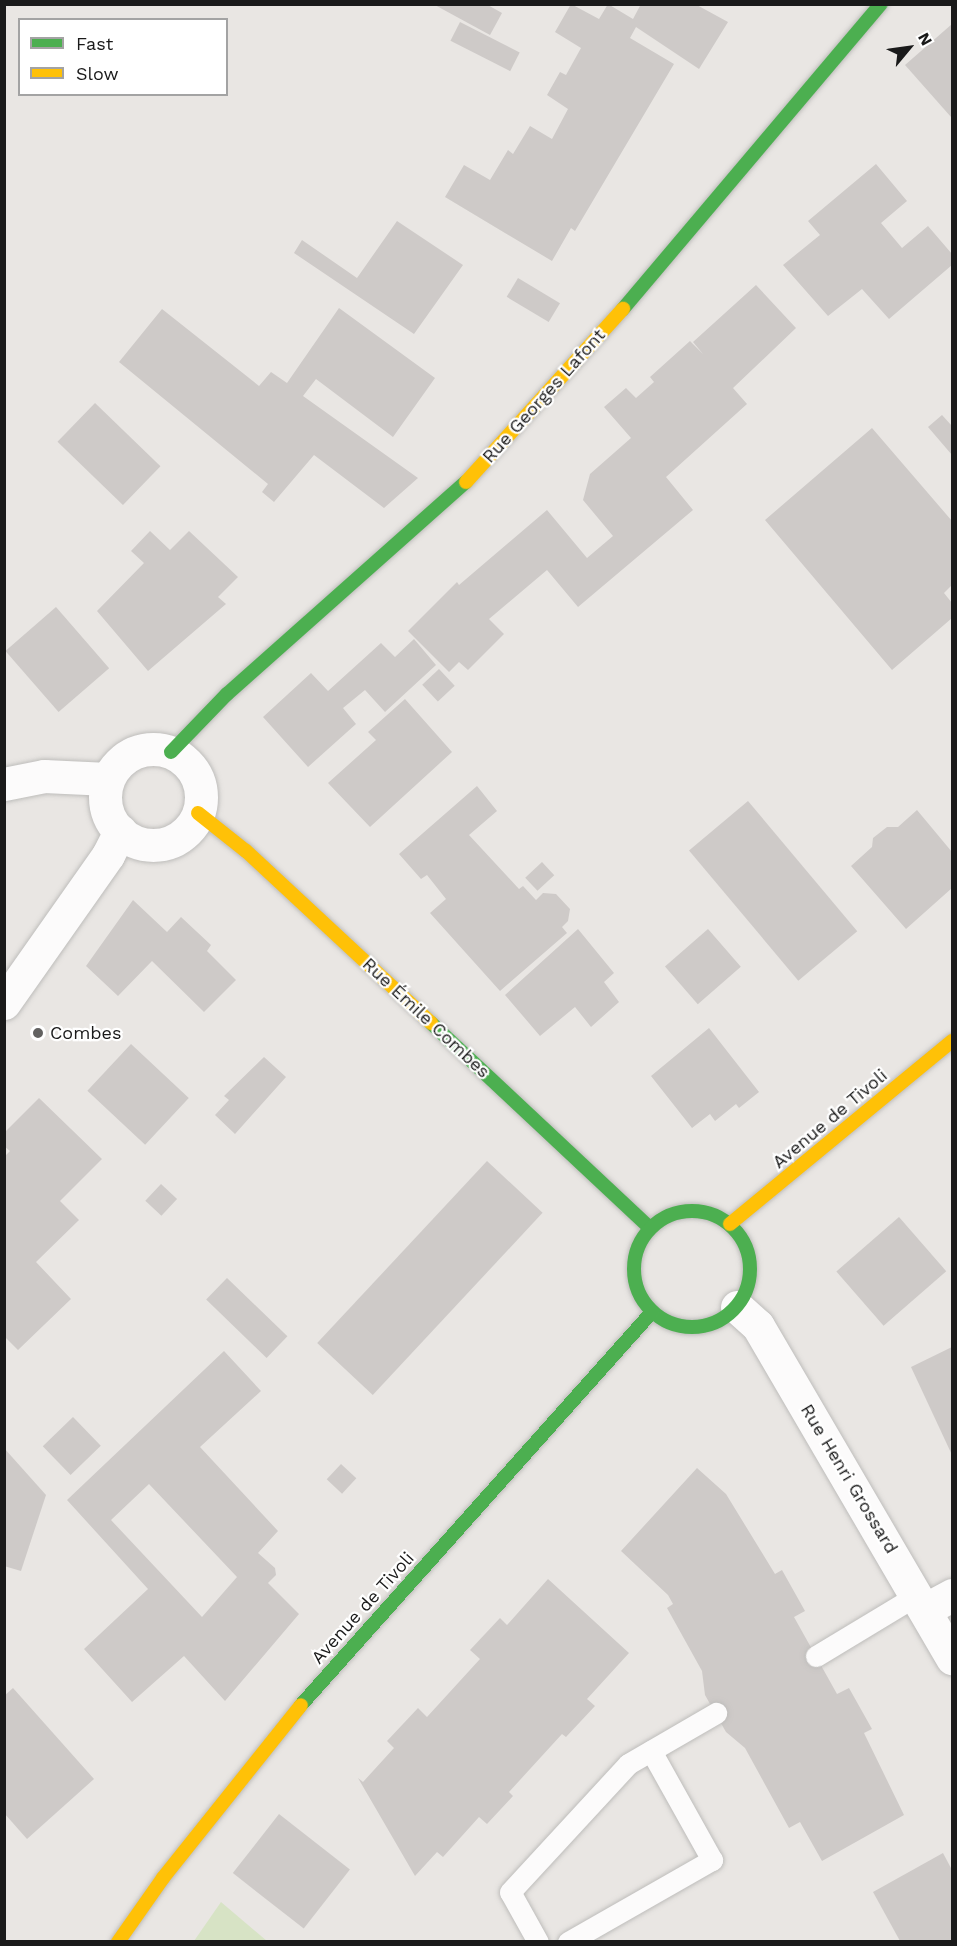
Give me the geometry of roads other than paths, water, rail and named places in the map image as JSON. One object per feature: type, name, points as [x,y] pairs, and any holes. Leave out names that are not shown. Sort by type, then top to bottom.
[{"type":"street","name":"Rue Georges Lafont","points":[[171,752],[227,694],[450,500],[655,273],[881,4]]},
{"type":"street","points":[[157,748],[171,752],[194,770],[202,798],[198,813],[191,827],[164,844],[132,841],[120,831],[105,807],[108,779],[127,755],[157,748]]},
{"type":"street","points":[[4,784],[44,776],[108,779]]},
{"type":"street","name":"Rue Émile Combes","points":[[198,813],[246,851],[650,1228]]},
{"type":"street","points":[[4,1003],[108,855],[120,831]]},
{"type":"street","name":"Avenue de Tivoli","points":[[730,1224],[952,1041]]},
{"type":"street","points":[[681,1211],[717,1215],[730,1224],[749,1256],[747,1292],[737,1307],[722,1320],[705,1327],[686,1328],[652,1312],[634,1280],[633,1261],[638,1244],[650,1228],[681,1211]]},
{"type":"street","name":"Rue Henri Grossard","points":[[737,1307],[758,1326],[932,1600],[952,1658]]},
{"type":"street","name":"Avenue de Tivoli","points":[[118,1941],[170,1869],[312,1691],[652,1312]]},
{"type":"lane","points":[[816,1656],[932,1600]]},
{"type":"lane","points":[[538,1941],[510,1892],[628,1764],[716,1713]]},
{"type":"lane","points":[[568,1941],[712,1860],[651,1751]]},
{"type":"place","name":"Combes","points":[[38,1033]]}]
